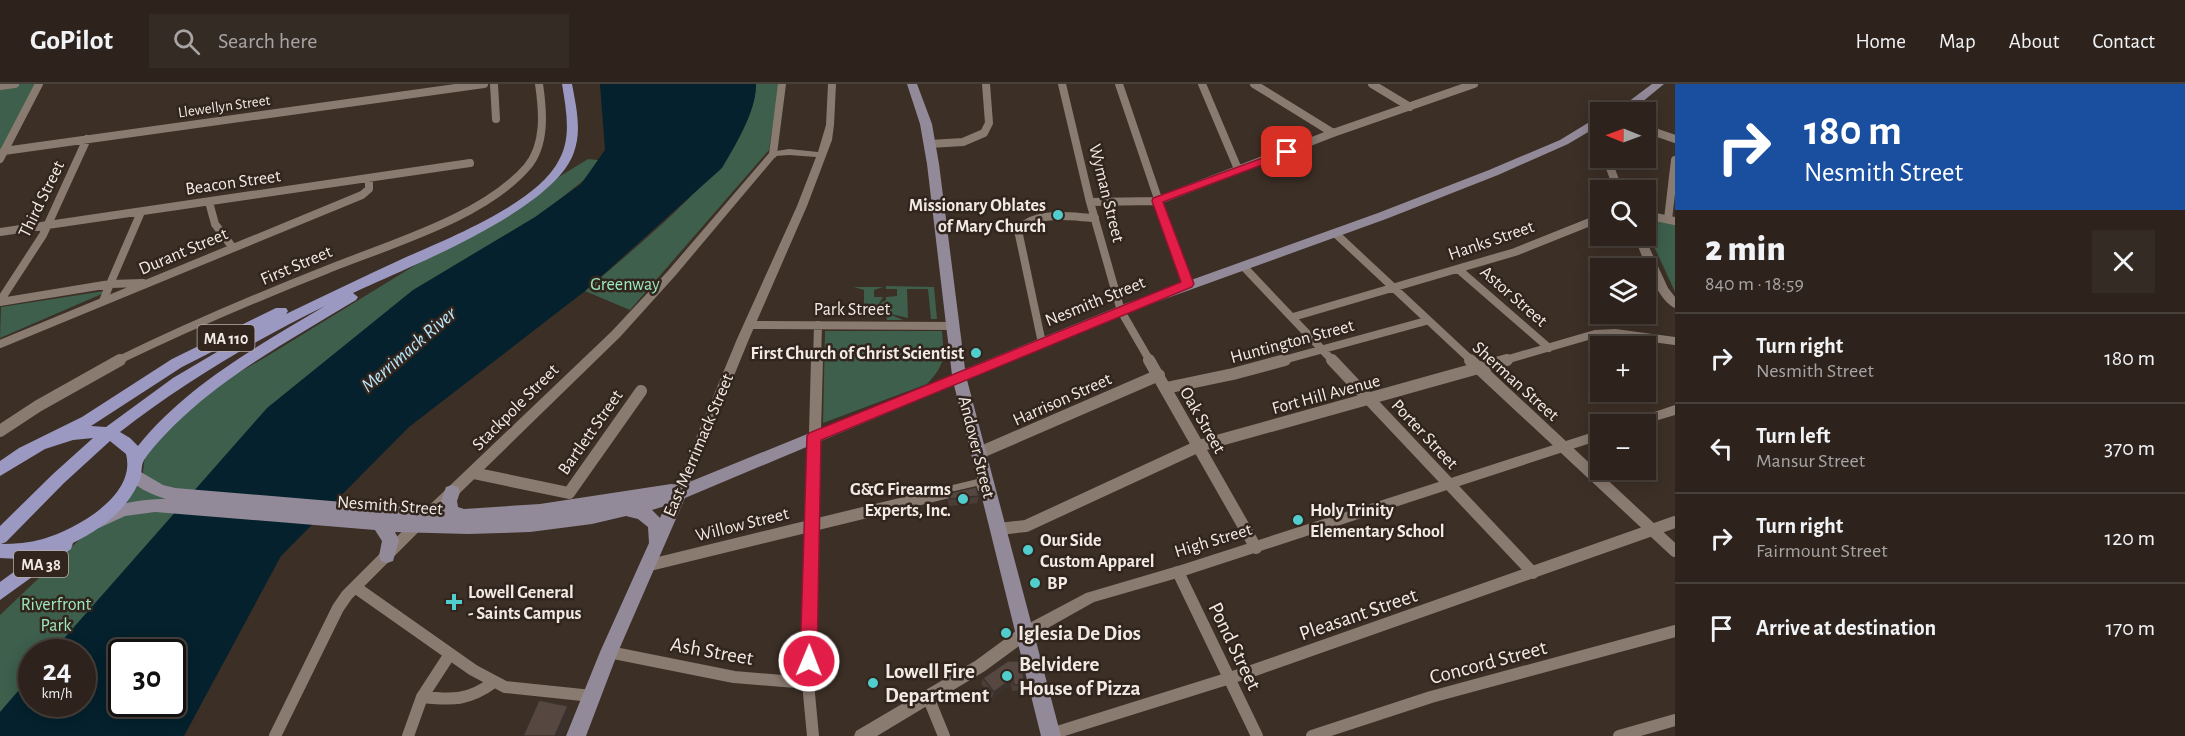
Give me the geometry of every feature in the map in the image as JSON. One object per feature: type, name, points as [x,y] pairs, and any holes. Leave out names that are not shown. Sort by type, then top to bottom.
[{"type":"main road","name":"MA 110","points":[[133,460],[166,422],[228,375],[290,334],[421,256],[535,194],[558,172],[569,155],[573,140],[567,84]]},
{"type":"main road","name":"Andover Street","points":[[912,84],[930,144],[955,326],[959,376],[1051,735]]},
{"type":"main road","points":[[1637,102],[1659,84]]},
{"type":"main road","name":"Nesmith Street","points":[[96,522],[134,508],[170,500],[355,517],[510,527],[655,503],[959,376],[1188,284],[1336,234],[1493,173],[1556,146],[1590,127]]},
{"type":"main road","name":"MA 110","points":[[0,470],[22,454],[87,421],[158,375],[228,336],[307,300],[421,256]]},
{"type":"main road","points":[[0,537],[94,445],[173,385],[269,328],[421,256]]},
{"type":"main road","points":[[5,551],[85,464],[173,393],[251,344],[421,256]]},
{"type":"main road","points":[[5,551],[54,544],[80,532],[96,522],[124,494],[133,460],[124,441],[110,434],[84,433],[44,443]]},
{"type":"main road","name":"Nesmith Street","points":[[133,460],[158,490],[170,500]]},
{"type":"main road","name":"Nesmith Street","points":[[355,517],[381,525],[421,522],[562,509],[606,503],[656,492],[680,491]]},
{"type":"main road","name":"East Merrimack Street","points":[[576,736],[609,652],[680,491]]},
{"type":"main road","points":[[452,492],[449,507],[454,513],[463,517]]},
{"type":"main road","points":[[623,510],[638,511],[651,517],[657,528],[655,547]]},
{"type":"main road","points":[[381,525],[391,540],[387,556]]},
{"type":"main road","name":"MA 38","points":[[0,592],[80,532]]},
{"type":"street","points":[[0,86],[15,84]]},
{"type":"street","points":[[0,159],[39,84]]},
{"type":"street","name":"Llewellyn Street","points":[[4,151],[484,84]]},
{"type":"street","points":[[494,84],[496,119]]},
{"type":"street","name":"First Street","points":[[0,432],[60,392],[115,362],[432,226],[490,197],[523,172],[534,158],[540,132],[542,99],[539,84]]},
{"type":"street","points":[[782,84],[773,154],[789,152],[821,155]]},
{"type":"street","name":"East Merrimack Street","points":[[680,491],[749,325],[802,206],[830,125],[832,84]]},
{"type":"street","points":[[930,144],[963,142],[984,133],[989,123],[986,84]]},
{"type":"street","name":"Wyman Street","points":[[1062,84],[1090,202],[1121,311]]},
{"type":"street","points":[[1119,84],[1157,201],[1188,284]]},
{"type":"street","points":[[1202,84],[1238,169]]},
{"type":"street","points":[[1254,84],[1333,133]]},
{"type":"street","points":[[1372,84],[1410,107]]},
{"type":"street","points":[[1090,202],[1157,201],[1333,133],[1474,84]]},
{"type":"street","points":[[1656,132],[1675,139]]},
{"type":"street","name":"Third Street","points":[[0,301],[18,277],[48,225],[87,139]]},
{"type":"street","name":"Stackpole Street","points":[[275,736],[338,608],[355,587],[616,334],[671,274],[773,154]]},
{"type":"street","points":[[1656,217],[1671,220],[1675,160]]},
{"type":"street","name":"Beacon Street","points":[[0,232],[470,164]]},
{"type":"street","name":"Durant Street","points":[[0,344],[362,195],[369,189],[369,179]]},
{"type":"street","points":[[209,202],[215,224],[233,248]]},
{"type":"street","points":[[103,301],[141,212]]},
{"type":"street","points":[[1042,343],[1018,230],[1024,222],[1035,218],[1095,218]]},
{"type":"street","name":"Hanks Street","points":[[1293,317],[1515,252],[1590,222]]},
{"type":"street","name":"Sherman Street","points":[[1336,234],[1426,321],[1675,551]]},
{"type":"street","points":[[1643,246],[1659,281],[1673,300]]},
{"type":"street","name":"Porter Street","points":[[1243,266],[1533,573]]},
{"type":"street","name":"Astor Street","points":[[1458,269],[1549,348]]},
{"type":"street","points":[[0,301],[110,284],[150,283]]},
{"type":"street","name":"Oak Street","points":[[1121,311],[1256,548]]},
{"type":"street","name":"Huntington Street","points":[[1166,388],[1212,380],[1426,321]]},
{"type":"street","name":"Park Street","points":[[749,325],[955,326]]},
{"type":"street","points":[[813,736],[808,683],[818,325]]},
{"type":"street","name":"Fort Hill Avenue","points":[[998,529],[1017,528],[1034,522],[1199,446],[1370,400],[1549,348],[1605,333],[1675,341]]},
{"type":"street","name":"Harrison Street","points":[[979,453],[1159,375]]},
{"type":"street","name":"Bartlett Street","points":[[473,473],[569,493],[641,391]]},
{"type":"street","points":[[1656,416],[1675,410]]},
{"type":"street","name":"High Street","points":[[862,736],[980,666],[1025,633],[1091,597],[1256,548],[1590,438]]},
{"type":"street","name":"Willow Street","points":[[646,566],[986,483]]},
{"type":"street","name":"Pleasant Street","points":[[1051,735],[1229,678],[1675,522]]},
{"type":"street","name":"Pond Street","points":[[1178,572],[1257,736]]},
{"type":"street","points":[[355,587],[494,682],[518,690],[592,696]]},
{"type":"street","name":"Concord Street","points":[[1312,736],[1431,698],[1675,631]]},
{"type":"street","name":"Ash Street","points":[[609,652],[734,676],[808,683]]},
{"type":"street","points":[[408,736],[422,698],[450,654]]},
{"type":"street","points":[[422,698],[467,700],[478,695],[494,682]]},
{"type":"street","points":[[928,697],[944,736]]},
{"type":"street","points":[[1619,736],[1675,720]]},
{"type":"green space","points":[[39,84],[0,159],[0,86]]},
{"type":"green space","name":"Greenway","points":[[756,84],[779,84],[769,150],[630,310],[585,291],[662,225],[715,169],[736,140],[751,112]]},
{"type":"green space","name":"Riverfront Park","points":[[588,159],[606,161],[545,211],[87,639],[18,639],[18,715],[0,736],[0,615],[142,480],[145,455],[193,399],[269,355]]},
{"type":"green space","points":[[1656,220],[1675,223],[1675,292],[1654,246],[1656,246]]},
{"type":"green space","points":[[886,286],[934,287],[937,319],[931,319],[928,289],[907,289],[908,318],[887,313],[903,320],[887,320],[886,312],[880,308],[879,304],[886,300],[886,297],[897,296],[897,289],[886,289]]},
{"type":"green space","points":[[854,287],[883,287],[874,290],[874,297],[883,297],[878,305],[881,311],[864,318],[864,290]]},
{"type":"green space","points":[[111,290],[0,338],[1,307]]},
{"type":"green space","points":[[825,331],[942,331],[941,365],[927,384],[823,423]]},
{"type":"water","name":"Merrimack River","points":[[600,84],[756,84],[749,117],[722,168],[585,291],[409,427],[281,556],[184,736],[0,736],[0,712],[18,691],[18,717],[96,717],[96,639],[63,639],[267,408],[413,290],[535,217],[581,184],[605,150]]},
{"type":"building","points":[[976,487],[979,496],[950,499],[949,493]]},
{"type":"building","name":"Belvidere House of Pizza","points":[[1008,661],[1021,661],[1025,684],[1014,685],[1013,678],[994,692],[983,678]]},
{"type":"building","points":[[539,700],[568,706],[555,736],[523,736]]},
{"type":"place","name":"Missionary Oblates of Mary Church","points":[[1058,215]]},
{"type":"place","name":"First Church of Christ Scientist","points":[[976,353]]},
{"type":"place","name":"G&G Firearms Experts, Inc.","points":[[963,499]]},
{"type":"place","name":"Holy Trinity Elementary School","points":[[1298,520]]},
{"type":"place","name":"Our Side Custom Apparel","points":[[1028,550]]},
{"type":"place","name":"BP","points":[[1035,583]]},
{"type":"place","name":"Lowell General - Saints Campus","points":[[454,602]]},
{"type":"place","name":"Iglesia De Dios","points":[[1006,633]]},
{"type":"place","name":"Belvidere House of Pizza","points":[[1007,676]]},
{"type":"place","name":"Lowell Fire Department","points":[[873,683]]},
{"type":"route","points":[[809,661],[814,436],[1188,284],[1157,201],[1287,152]]}]
